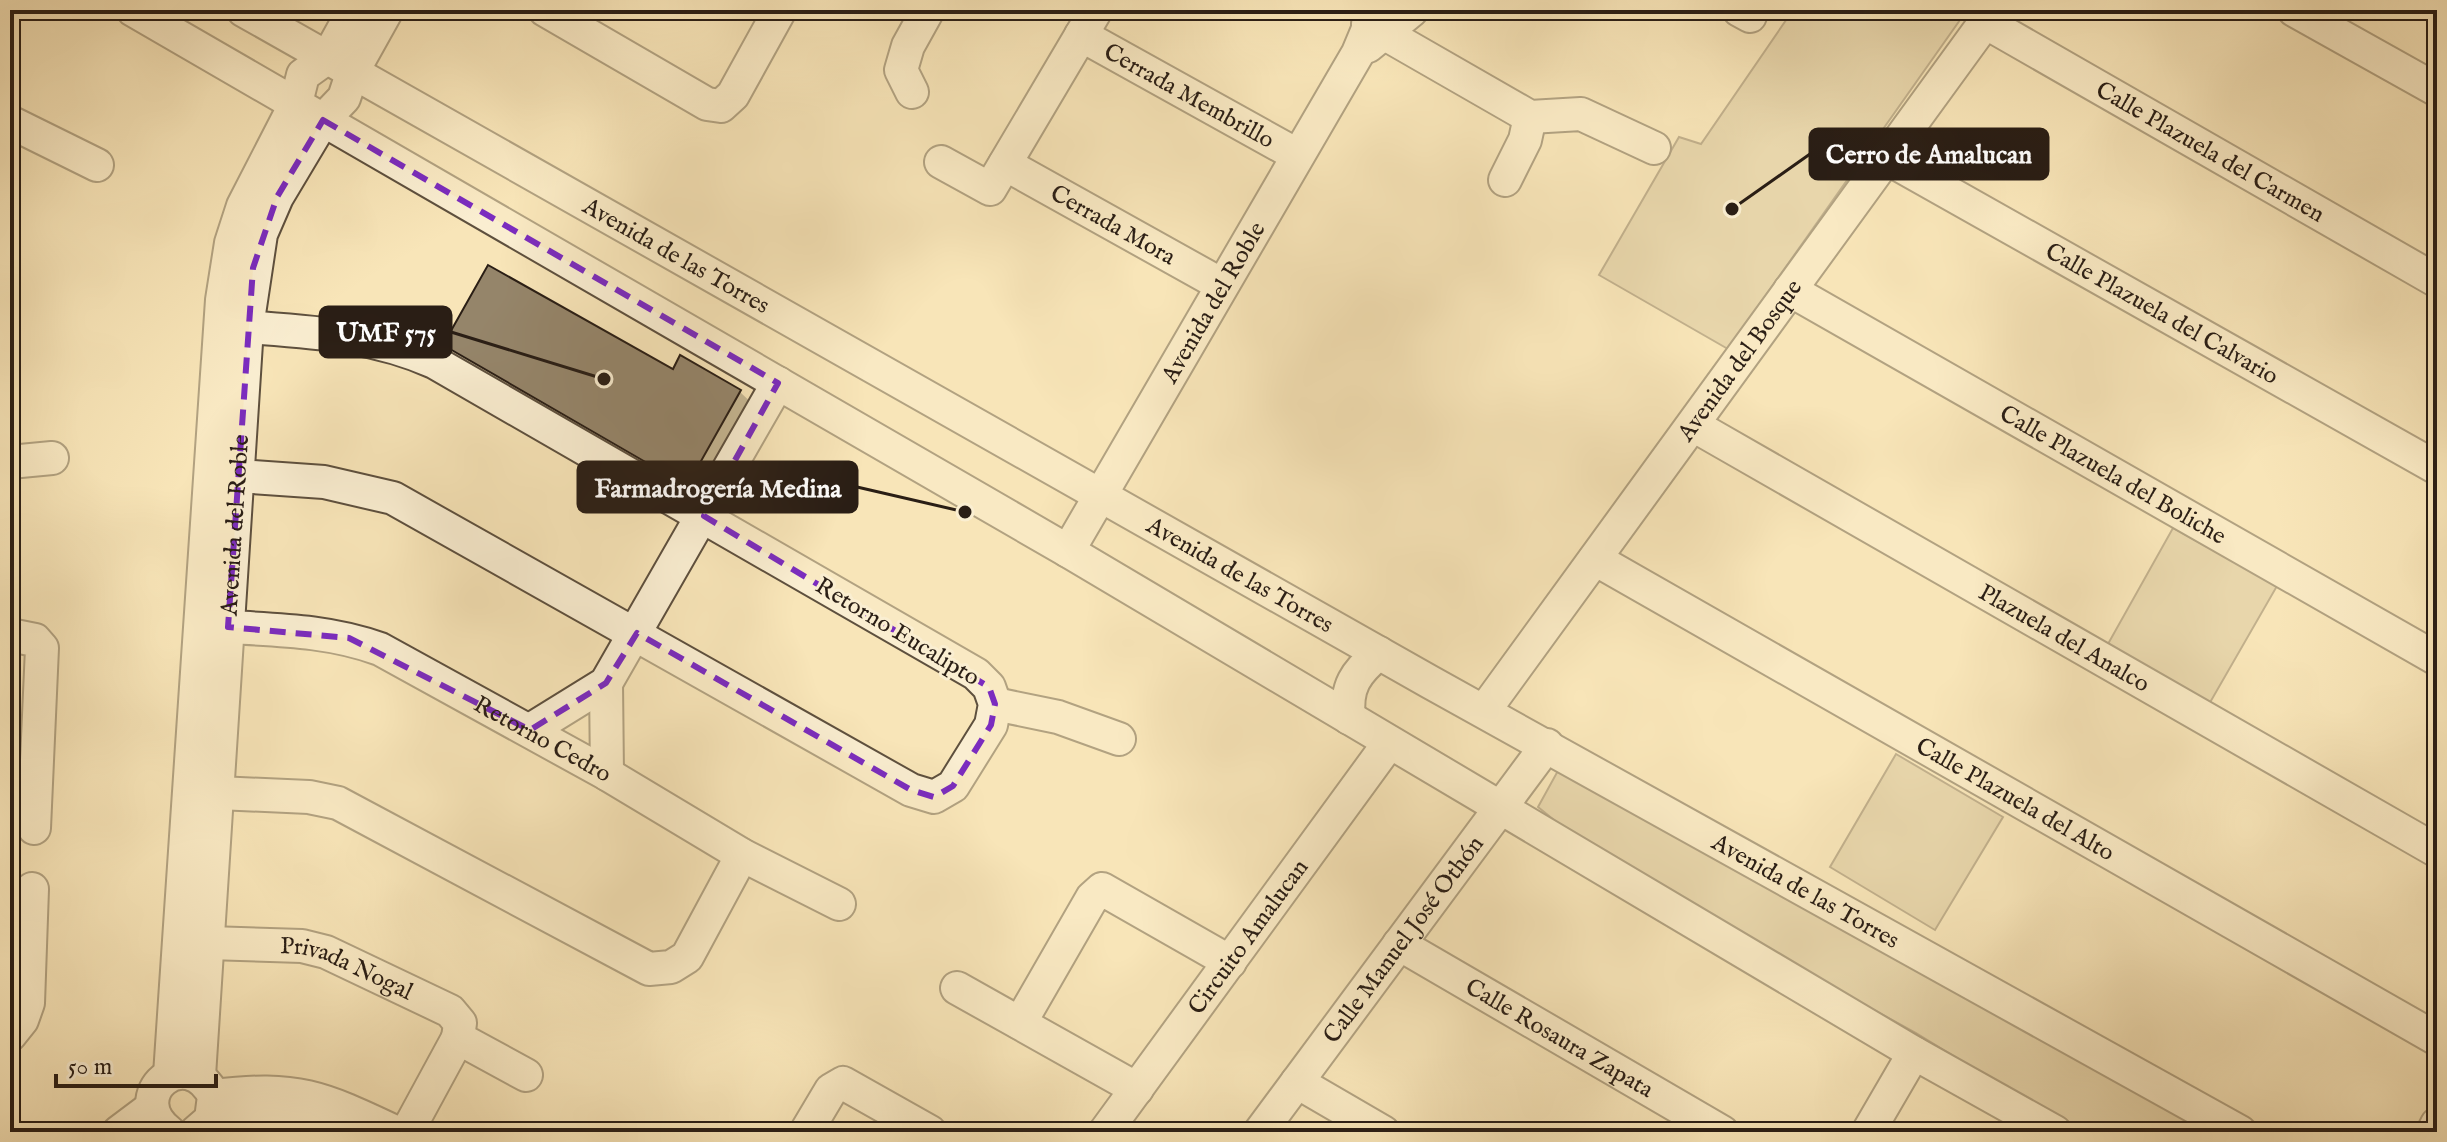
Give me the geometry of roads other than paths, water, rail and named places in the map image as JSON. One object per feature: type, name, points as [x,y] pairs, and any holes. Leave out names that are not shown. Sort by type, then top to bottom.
[{"type":"street","points":[[133,10],[1068,551],[1499,809],[1914,1053],[2055,1132]]},
{"type":"street","name":"Avenida de las Torres","points":[[243,10],[1379,653],[2240,1132]]},
{"type":"street","name":"Avenida del Roble","points":[[198,1100],[222,300],[231,243],[243,206],[309,111],[344,98],[340,64],[354,10]]},
{"type":"street","name":"Avenida del Roble","points":[[198,1100],[247,327],[261,234],[309,111],[303,75],[340,64],[387,10]]},
{"type":"street","points":[[545,10],[707,104],[721,106],[733,95],[780,10]]},
{"type":"street","points":[[912,92],[901,70],[908,46],[928,10]]},
{"type":"street","name":"Avenida del Roble","points":[[1068,551],[1372,31],[1412,10]]},
{"type":"street","points":[[2294,10],[2437,90]]},
{"type":"street","name":"Avenida del Bosque","points":[[1484,711],[1990,16]]},
{"type":"street","name":"Calle Plazuela del Carmen","points":[[1990,16],[2437,281]]},
{"type":"street","points":[[997,177],[1088,23]]},
{"type":"street","name":"Cerrada Membrillo","points":[[1088,23],[1297,155]]},
{"type":"street","points":[[1372,31],[1530,117],[1564,112],[1581,114],[1654,148]]},
{"type":"street","points":[[1505,180],[1525,140],[1530,117]]},
{"type":"street","points":[[10,122],[97,165]]},
{"type":"street","name":"Calle Plazuela del Calvario","points":[[1887,158],[2437,468]]},
{"type":"street","name":"Cerrada Mora","points":[[941,162],[997,177],[1222,285]]},
{"type":"street","name":"Calle Plazuela del Boliche","points":[[1790,290],[2437,659]]},
{"type":"street","name":"Retorno Eucalipto","points":[[238,476],[324,482],[393,498],[911,790],[934,797],[953,786],[991,725],[995,704],[989,687],[976,674],[434,362],[402,347],[331,333],[247,327]]},
{"type":"street","points":[[530,730],[606,683],[778,383]]},
{"type":"street","name":"Plazuela del Analco","points":[[1693,425],[2437,851]]},
{"type":"street","points":[[10,462],[52,458]]},
{"type":"street","name":"Calle Plazuela del Alto","points":[[1595,559],[2437,1039]]},
{"type":"street","name":"Retorno Cedro","points":[[228,627],[349,638],[380,649],[530,730],[742,855],[839,904]]},
{"type":"street","points":[[22,637],[42,648],[43,663],[23,789],[34,828]]},
{"type":"street","points":[[1349,718],[1347,700],[1351,682],[1362,667],[1379,653]]},
{"type":"street","points":[[606,683],[607,774]]},
{"type":"street","points":[[995,704],[1058,717],[1119,739]]},
{"type":"street","name":"Circuito Amalucan","points":[[1105,1132],[1389,743]]},
{"type":"street","name":"Calle Manuel José Othón","points":[[1260,1132],[1547,745]]},
{"type":"street","points":[[218,793],[309,797],[338,803],[369,816],[649,969],[671,967],[687,957],[742,855]]},
{"type":"street","points":[[10,1035],[22,1020],[28,1003],[20,933],[32,889]]},
{"type":"street","points":[[1020,1023],[1092,898],[1102,889],[1230,962]]},
{"type":"street","name":"Privada Nogal","points":[[209,943],[302,946],[326,952],[450,1011],[460,1023],[458,1038]]},
{"type":"street","name":"Calle Rosaura Zapata","points":[[1399,944],[1722,1132]]},
{"type":"street","points":[[957,988],[1137,1089]]},
{"type":"street","points":[[407,1132],[458,1038],[526,1075]]},
{"type":"street","points":[[1868,1132],[1914,1053]]},
{"type":"street","points":[[1297,1082],[1383,1132]]},
{"type":"street","points":[[119,1132],[164,1126],[159,1083],[198,1100],[267,1115],[324,1132]]},
{"type":"street","points":[[806,1132],[831,1090],[843,1083],[930,1132]]},
{"type":"street","points":[[198,1100],[266,1090],[307,1094],[395,1132]]},
{"type":"street","points":[[2433,1132],[2437,1124]]},
{"type":"place","name":"Cerro de Amalucan","points":[[1732,209]]},
{"type":"place","name":"UMF 575","points":[[604,379]]},
{"type":"place","name":"Farmadrogería Medina","points":[[965,512]]}]
